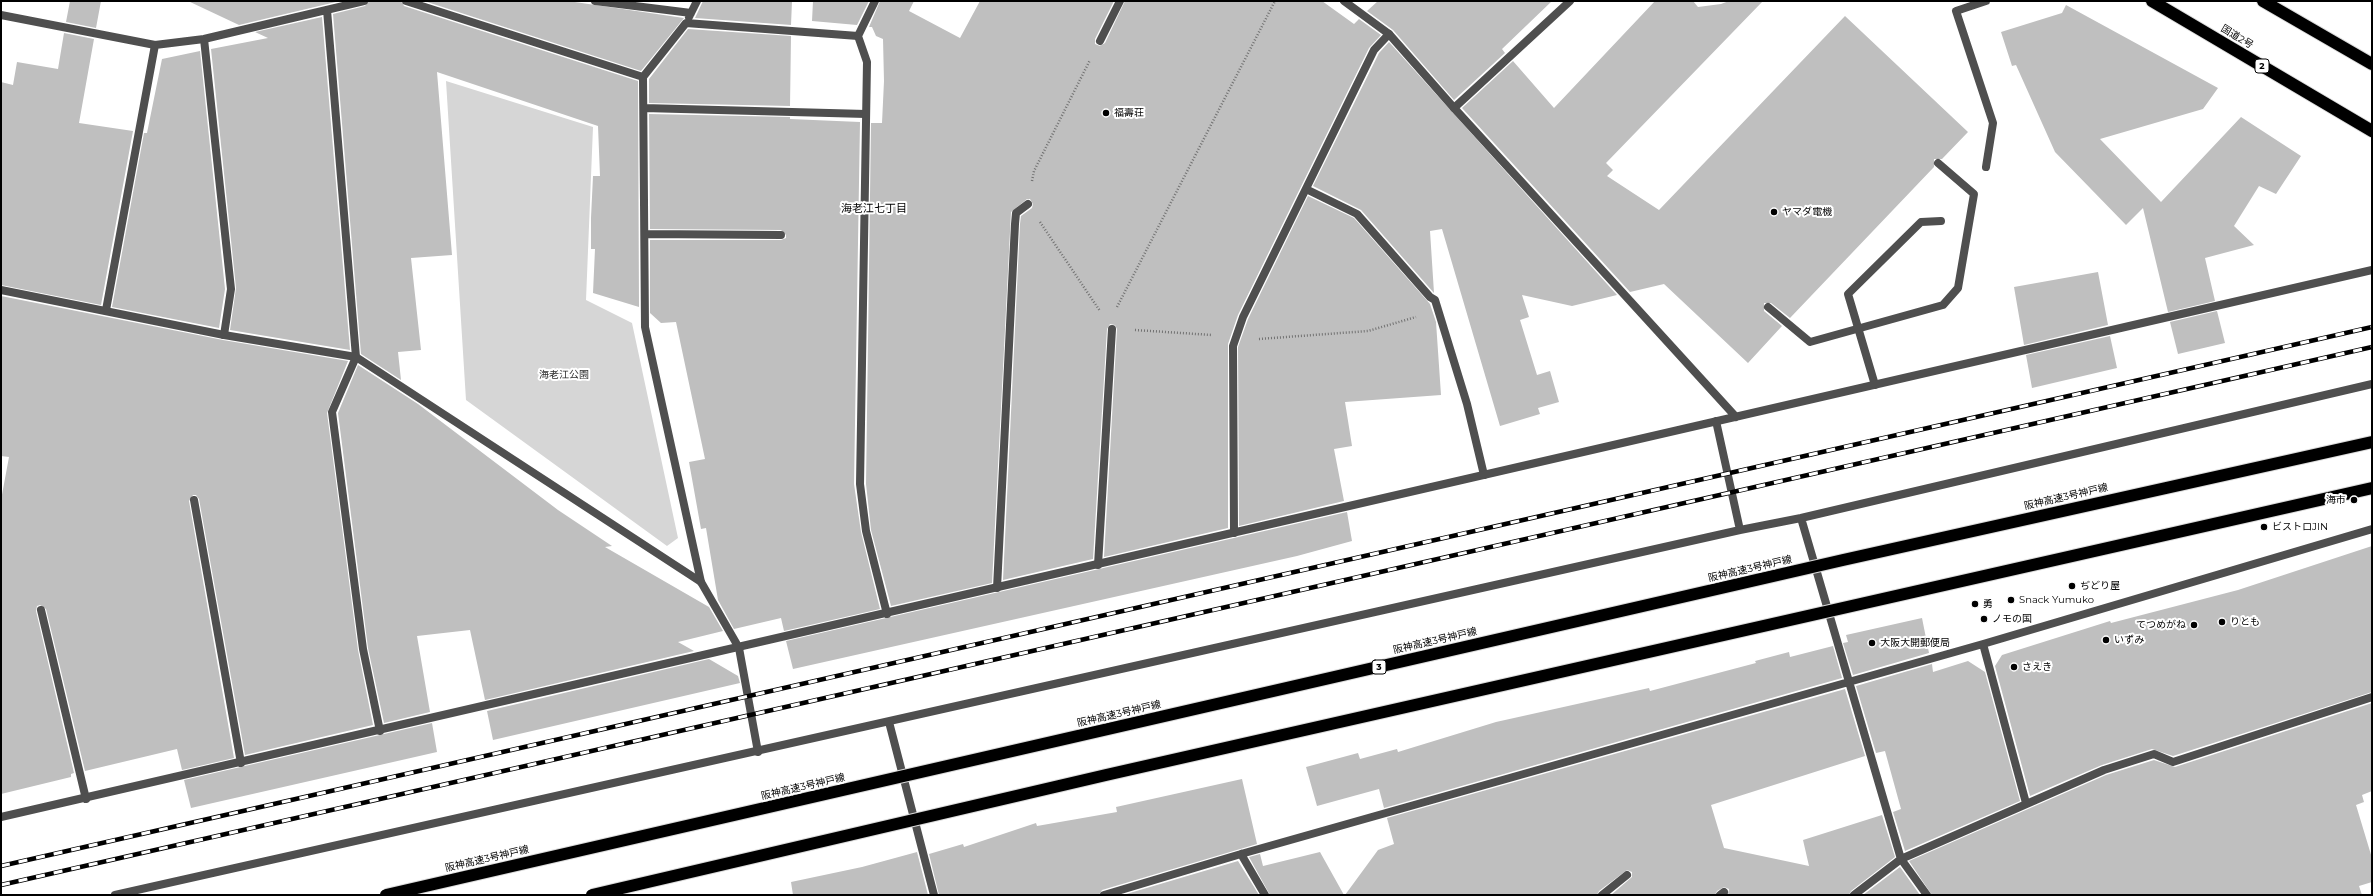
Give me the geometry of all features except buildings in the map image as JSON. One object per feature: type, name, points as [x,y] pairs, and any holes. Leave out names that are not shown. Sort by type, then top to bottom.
[{"type":"highway","name":"国道2号","points":[[2152,1],[2372,131]]},
{"type":"highway","points":[[2263,1],[2372,64]]},
{"type":"highway","name":"阪神高速3号神戸線","points":[[386,895],[1835,562],[2372,442]]},
{"type":"highway","points":[[592,895],[1106,775],[2372,488]]},
{"type":"street","points":[[1,15],[155,45],[204,38],[364,1]]},
{"type":"street","points":[[406,1],[643,77]]},
{"type":"street","points":[[601,1],[691,13]]},
{"type":"street","points":[[697,1],[686,23],[643,77],[645,326],[701,582],[739,648],[758,752]]},
{"type":"street","points":[[875,1],[858,36],[867,62],[860,484],[866,531],[887,614]]},
{"type":"street","points":[[1100,41],[1120,1]]},
{"type":"street","points":[[1344,1],[1389,34],[1454,108],[1736,417]]},
{"type":"street","points":[[1454,108],[1570,1]]},
{"type":"street","points":[[1986,1],[1956,11],[1993,123],[1986,167]]},
{"type":"street","points":[[326,10],[356,357],[332,412],[363,649],[380,731]]},
{"type":"street","points":[[686,23],[858,36]]},
{"type":"street","points":[[1234,533],[1233,346],[1236,336],[1243,317],[1374,50],[1389,34]]},
{"type":"street","points":[[204,38],[231,289],[224,335]]},
{"type":"street","points":[[106,310],[155,45]]},
{"type":"street","points":[[644,108],[866,114]]},
{"type":"street","points":[[1768,306],[1810,342],[1943,306],[1958,288],[1974,194],[1938,163]]},
{"type":"street","points":[[1306,189],[1357,214],[1430,297],[1435,300],[1467,404],[1484,475]]},
{"type":"street","points":[[997,588],[1015,224],[1016,213],[1028,204]]},
{"type":"street","points":[[1875,384],[1848,294],[1921,222],[1941,221]]},
{"type":"street","points":[[645,234],[781,235]]},
{"type":"street","points":[[1,817],[86,799],[2372,270]]},
{"type":"street","points":[[1,290],[224,335],[356,357],[701,582]]},
{"type":"street","points":[[1098,565],[1112,329]]},
{"type":"street","points":[[115,895],[758,752],[1740,530],[1801,518],[2372,384]]},
{"type":"street","points":[[1716,422],[1740,530]]},
{"type":"street","points":[[194,500],[242,763]]},
{"type":"street","points":[[1801,518],[1901,859],[1927,895]]},
{"type":"street","points":[[1104,895],[1241,854],[1983,644],[2372,529]]},
{"type":"street","points":[[41,610],[86,799]]},
{"type":"street","points":[[1983,644],[2026,803]]},
{"type":"street","points":[[1854,895],[1901,859],[2104,770],[2154,754],[2173,762],[2372,697]]},
{"type":"street","points":[[889,722],[934,895]]},
{"type":"street","points":[[1241,854],[1265,895]]},
{"type":"street","points":[[1602,895],[1627,875]]},
{"type":"path","points":[[1112,329],[1112,316],[1275,1]]},
{"type":"path","points":[[1100,41],[1034,171],[1028,204],[1112,329]]},
{"type":"path","points":[[1112,329],[1236,336],[1253,339],[1368,331],[1439,310]]},
{"type":"green space","name":"海老江公園","points":[[446,81],[593,127],[586,300],[632,323],[678,538],[667,546],[466,400]]},
{"type":"railway","points":[[1,866],[2372,327]]},
{"type":"railway","points":[[1,885],[2372,347]]},
{"type":"place","name":"福壽荘","points":[[1106,113]]},
{"type":"place","name":"ヤマダ電機","points":[[1774,212]]},
{"type":"place","name":"海市","points":[[2354,500]]},
{"type":"place","name":"ビストロJIN","points":[[2264,527]]},
{"type":"place","name":"ぢどり屋","points":[[2072,586]]},
{"type":"place","name":"Snack Yumuko","points":[[2011,600]]},
{"type":"place","name":"勇","points":[[1975,604]]},
{"type":"place","name":"ノモの国","points":[[1984,619]]},
{"type":"place","name":"りとも","points":[[2222,622]]},
{"type":"place","name":"てつめがね","points":[[2194,625]]},
{"type":"place","name":"いずみ","points":[[2106,640]]},
{"type":"place","name":"大阪大開郵便局","points":[[1872,643]]},
{"type":"place","name":"さえき","points":[[2014,667]]},
{"type":"district","name":"海老江七丁目","points":[[874,209]]}]
